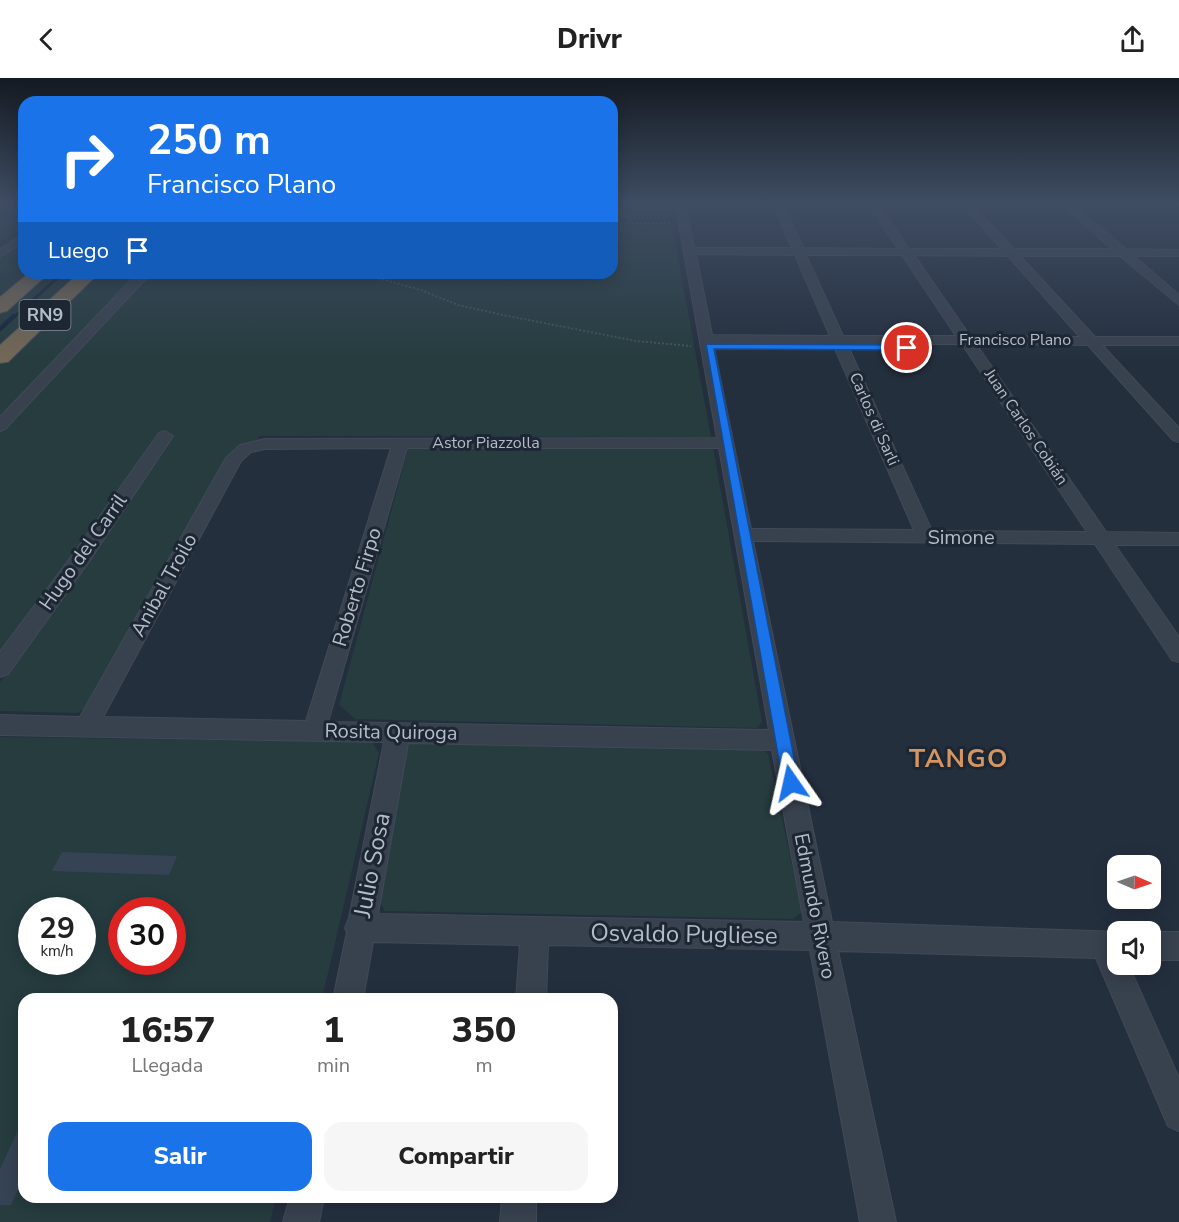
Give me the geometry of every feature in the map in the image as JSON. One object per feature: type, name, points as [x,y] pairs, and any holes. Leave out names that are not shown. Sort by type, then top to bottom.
[{"type":"highway","name":"RN9","points":[[0,307],[33,279]]},
{"type":"highway","name":"RN9","points":[[0,357],[84,279]]},
{"type":"street","name":"Edmundo Rivero","points":[[691,255],[742,535],[878,1222]]},
{"type":"street","name":"Carlos di Sarli","points":[[801,255],[926,537]]},
{"type":"street","name":"Juan Carlos Cobián","points":[[909,255],[1179,654]]},
{"type":"street","points":[[1014,255],[1179,437]]},
{"type":"street","points":[[1126,255],[1179,301]]},
{"type":"street","points":[[0,426],[139,279]]},
{"type":"street","name":"Francisco Plano","points":[[1095,345],[1179,341]]},
{"type":"street","name":"Francisco Plano","points":[[708,343],[1095,345],[1179,350]]},
{"type":"street","name":"Hugo del Carril","points":[[0,668],[81,558],[165,436]]},
{"type":"street","name":"Roberto Firpo","points":[[314,731],[401,443]]},
{"type":"street","name":"Astor Piazzolla","points":[[246,448],[265,444],[726,443]]},
{"type":"street","name":"Anibal Troilo","points":[[87,726],[234,458],[246,448]]},
{"type":"street","name":"Simone","points":[[742,535],[1179,539]]},
{"type":"street","name":"Rosita Quiroga","points":[[0,725],[782,740]]},
{"type":"street","name":"Julio Sosa","points":[[349,993],[359,928],[398,732]]},
{"type":"street","name":"Osvaldo Pugliese","points":[[359,928],[821,936],[1107,944]]},
{"type":"street","points":[[531,993],[535,931]]},
{"type":"street","points":[[1161,946],[1179,946]]},
{"type":"street","points":[[1123,975],[1179,1115]]},
{"type":"street","points":[[301,1222],[305,1203]]},
{"type":"street","points":[[518,1222],[519,1203]]},
{"type":"path","points":[[381,279],[421,290],[458,305],[570,329],[636,341],[708,343]]},
{"type":"green space","points":[[0,255],[18,255],[18,279],[618,279],[618,255],[678,255],[711,437],[260,436],[256,442],[243,446],[89,706],[77,713],[0,711],[0,682],[82,570],[0,668]]},
{"type":"green space","points":[[420,446],[713,447],[762,722],[757,728],[355,719],[339,705],[408,449]]},
{"type":"green space","points":[[0,737],[372,742],[379,753],[323,993],[18,993],[18,1203],[275,1203],[270,1222],[0,1222]]},
{"type":"green space","points":[[418,739],[763,750],[768,754],[802,912],[793,919],[385,911],[377,896],[408,743]]},
{"type":"building","points":[[62,852],[177,856],[169,875],[52,871]]},
{"type":"building","points":[[18,1130],[18,1189],[11,1205],[0,1205],[0,1169]]},
{"type":"waterway","points":[[13,318],[56,279]]},
{"type":"waterway","points":[[0,329],[14,316]]},
{"type":"district","name":"TANGO","points":[[959,758]]},
{"type":"route","points":[[791,783],[742,535],[709,346],[907,348]]}]
